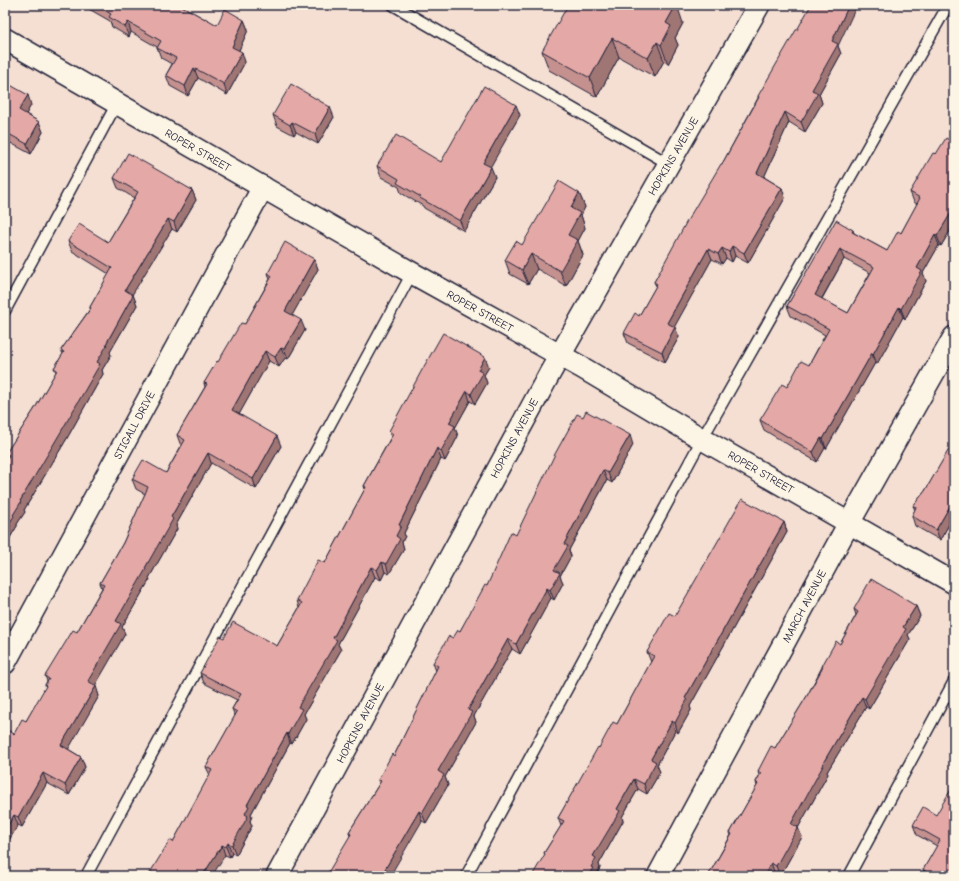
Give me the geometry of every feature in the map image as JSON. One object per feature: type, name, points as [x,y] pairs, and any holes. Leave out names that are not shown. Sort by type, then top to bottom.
[{"type":"street","name":"HOPKINS AVENUE","points":[[277,876],[560,355],[759,5]]},
{"type":"street","name":"ROPER STREET","points":[[5,39],[412,273],[560,355],[702,439],[954,583]]},
{"type":"street","name":"STIGALL DRIVE","points":[[5,663],[263,187]]},
{"type":"street","name":"MARCH AVENUE","points":[[658,876],[849,523],[954,337]]},
{"type":"lane","points":[[393,5],[669,164]]},
{"type":"lane","points":[[466,876],[702,439],[948,5]]},
{"type":"lane","points":[[5,311],[117,103]]},
{"type":"lane","points":[[86,876],[412,273]]},
{"type":"lane","points":[[848,876],[954,681]]},
{"type":"building","points":[[96,5],[180,5],[217,25],[225,9],[244,20],[232,47],[242,52],[224,84],[194,68],[185,86],[166,75],[176,58],[157,48],[161,41],[128,22],[125,27],[109,17],[111,14]]},
{"type":"building","points":[[568,5],[676,5],[666,23],[671,26],[661,45],[657,42],[648,58],[612,38],[590,78],[542,51]]},
{"type":"building","points":[[811,5],[849,5],[832,41],[838,44],[812,90],[818,93],[801,122],[785,112],[757,173],[782,188],[744,253],[732,246],[729,252],[722,248],[718,254],[708,249],[667,323],[675,327],[662,352],[624,333],[635,313],[639,316],[657,284],[654,282],[687,221],[722,164],[759,97],[758,96]]},
{"type":"building","points":[[5,82],[28,95],[19,110],[39,122],[27,144],[5,132]]},
{"type":"building","points":[[291,84],[330,107],[315,134],[292,122],[290,125],[273,115]]},
{"type":"building","points":[[484,86],[516,105],[483,163],[491,167],[460,221],[397,183],[399,179],[377,166],[396,135],[441,162]]},
{"type":"building","points":[[954,136],[954,208],[937,236],[935,235],[917,268],[922,271],[901,309],[899,307],[823,439],[821,438],[813,452],[760,420],[782,384],[787,387],[801,361],[809,365],[829,329],[787,306],[836,220],[853,230],[852,232],[887,251],[898,231],[901,233],[920,198],[910,192],[933,153],[936,154],[946,138],[951,141]],"holes":[[[840,249],[874,267],[848,313],[815,295]]]},
{"type":"building","points":[[128,153],[192,190],[174,222],[168,219],[125,290],[133,295],[97,362],[100,364],[20,501],[21,502],[13,515],[14,516],[5,530],[5,462],[9,455],[6,453],[34,410],[57,370],[54,368],[64,352],[61,350],[91,308],[90,307],[112,268],[68,241],[79,224],[108,242],[138,192],[114,178]]},
{"type":"building","points":[[559,181],[579,193],[571,208],[580,213],[568,235],[578,240],[560,271],[531,254],[522,270],[505,260],[516,241],[522,245]]},
{"type":"building","points":[[285,242],[314,259],[285,311],[301,320],[284,349],[281,348],[275,357],[265,351],[232,410],[277,436],[253,479],[208,453],[171,517],[173,519],[116,621],[121,624],[88,681],[96,686],[61,745],[81,757],[65,785],[43,773],[18,817],[14,815],[5,830],[5,759],[9,752],[5,750],[5,731],[6,729],[14,734],[22,719],[26,721],[49,679],[45,676],[73,630],[77,632],[104,585],[100,583],[123,543],[148,487],[132,479],[143,460],[166,473],[185,440],[177,435],[207,384],[204,383],[217,361],[218,362],[241,323],[245,324],[272,276],[268,273]]},
{"type":"building","points":[[443,333],[485,357],[478,370],[483,373],[471,394],[467,391],[449,423],[455,426],[441,451],[437,448],[399,525],[401,526],[396,536],[400,539],[386,564],[382,562],[377,570],[371,567],[333,638],[337,640],[298,707],[302,709],[247,805],[249,806],[245,814],[248,816],[232,845],[228,843],[226,847],[222,845],[203,875],[205,876],[148,876],[170,840],[173,842],[212,770],[206,767],[237,712],[232,709],[241,694],[200,673],[220,636],[224,638],[233,622],[277,646],[302,603],[297,600],[318,560],[325,563],[366,487],[364,486],[393,434],[389,431]]},
{"type":"building","points":[[586,411],[630,435],[608,473],[603,470],[564,544],[568,546],[554,570],[560,573],[550,590],[547,588],[516,644],[508,639],[468,710],[472,712],[438,771],[444,775],[422,813],[419,811],[381,876],[326,876],[351,834],[349,832],[381,781],[378,780],[392,754],[394,756],[438,666],[433,663],[449,636],[453,638],[458,630],[460,631],[485,585],[487,586],[511,532],[516,535],[555,454],[577,414],[583,417]]},
{"type":"building","points":[[954,439],[954,499],[936,530],[912,516],[916,507],[913,506],[925,491]]},
{"type":"building","points":[[742,499],[784,522],[685,698],[687,700],[675,723],[672,721],[651,759],[656,762],[644,784],[634,779],[617,809],[620,811],[593,856],[596,858],[591,867],[593,868],[588,876],[532,876],[564,821],[558,818],[613,722],[617,724],[654,656],[647,652],[669,613],[675,616]]},
{"type":"building","points":[[871,579],[916,606],[903,627],[906,629],[865,699],[862,697],[823,763],[824,764],[791,824],[798,827],[776,866],[771,863],[764,876],[708,876],[732,834],[730,833],[758,784],[756,782],[761,773],[758,771],[771,746],[775,748],[807,696],[836,641],[840,644],[858,612],[854,609]]},
{"type":"building","points":[[953,786],[954,876],[923,876],[926,871],[923,870],[940,840],[913,825],[923,807],[936,815]]}]
